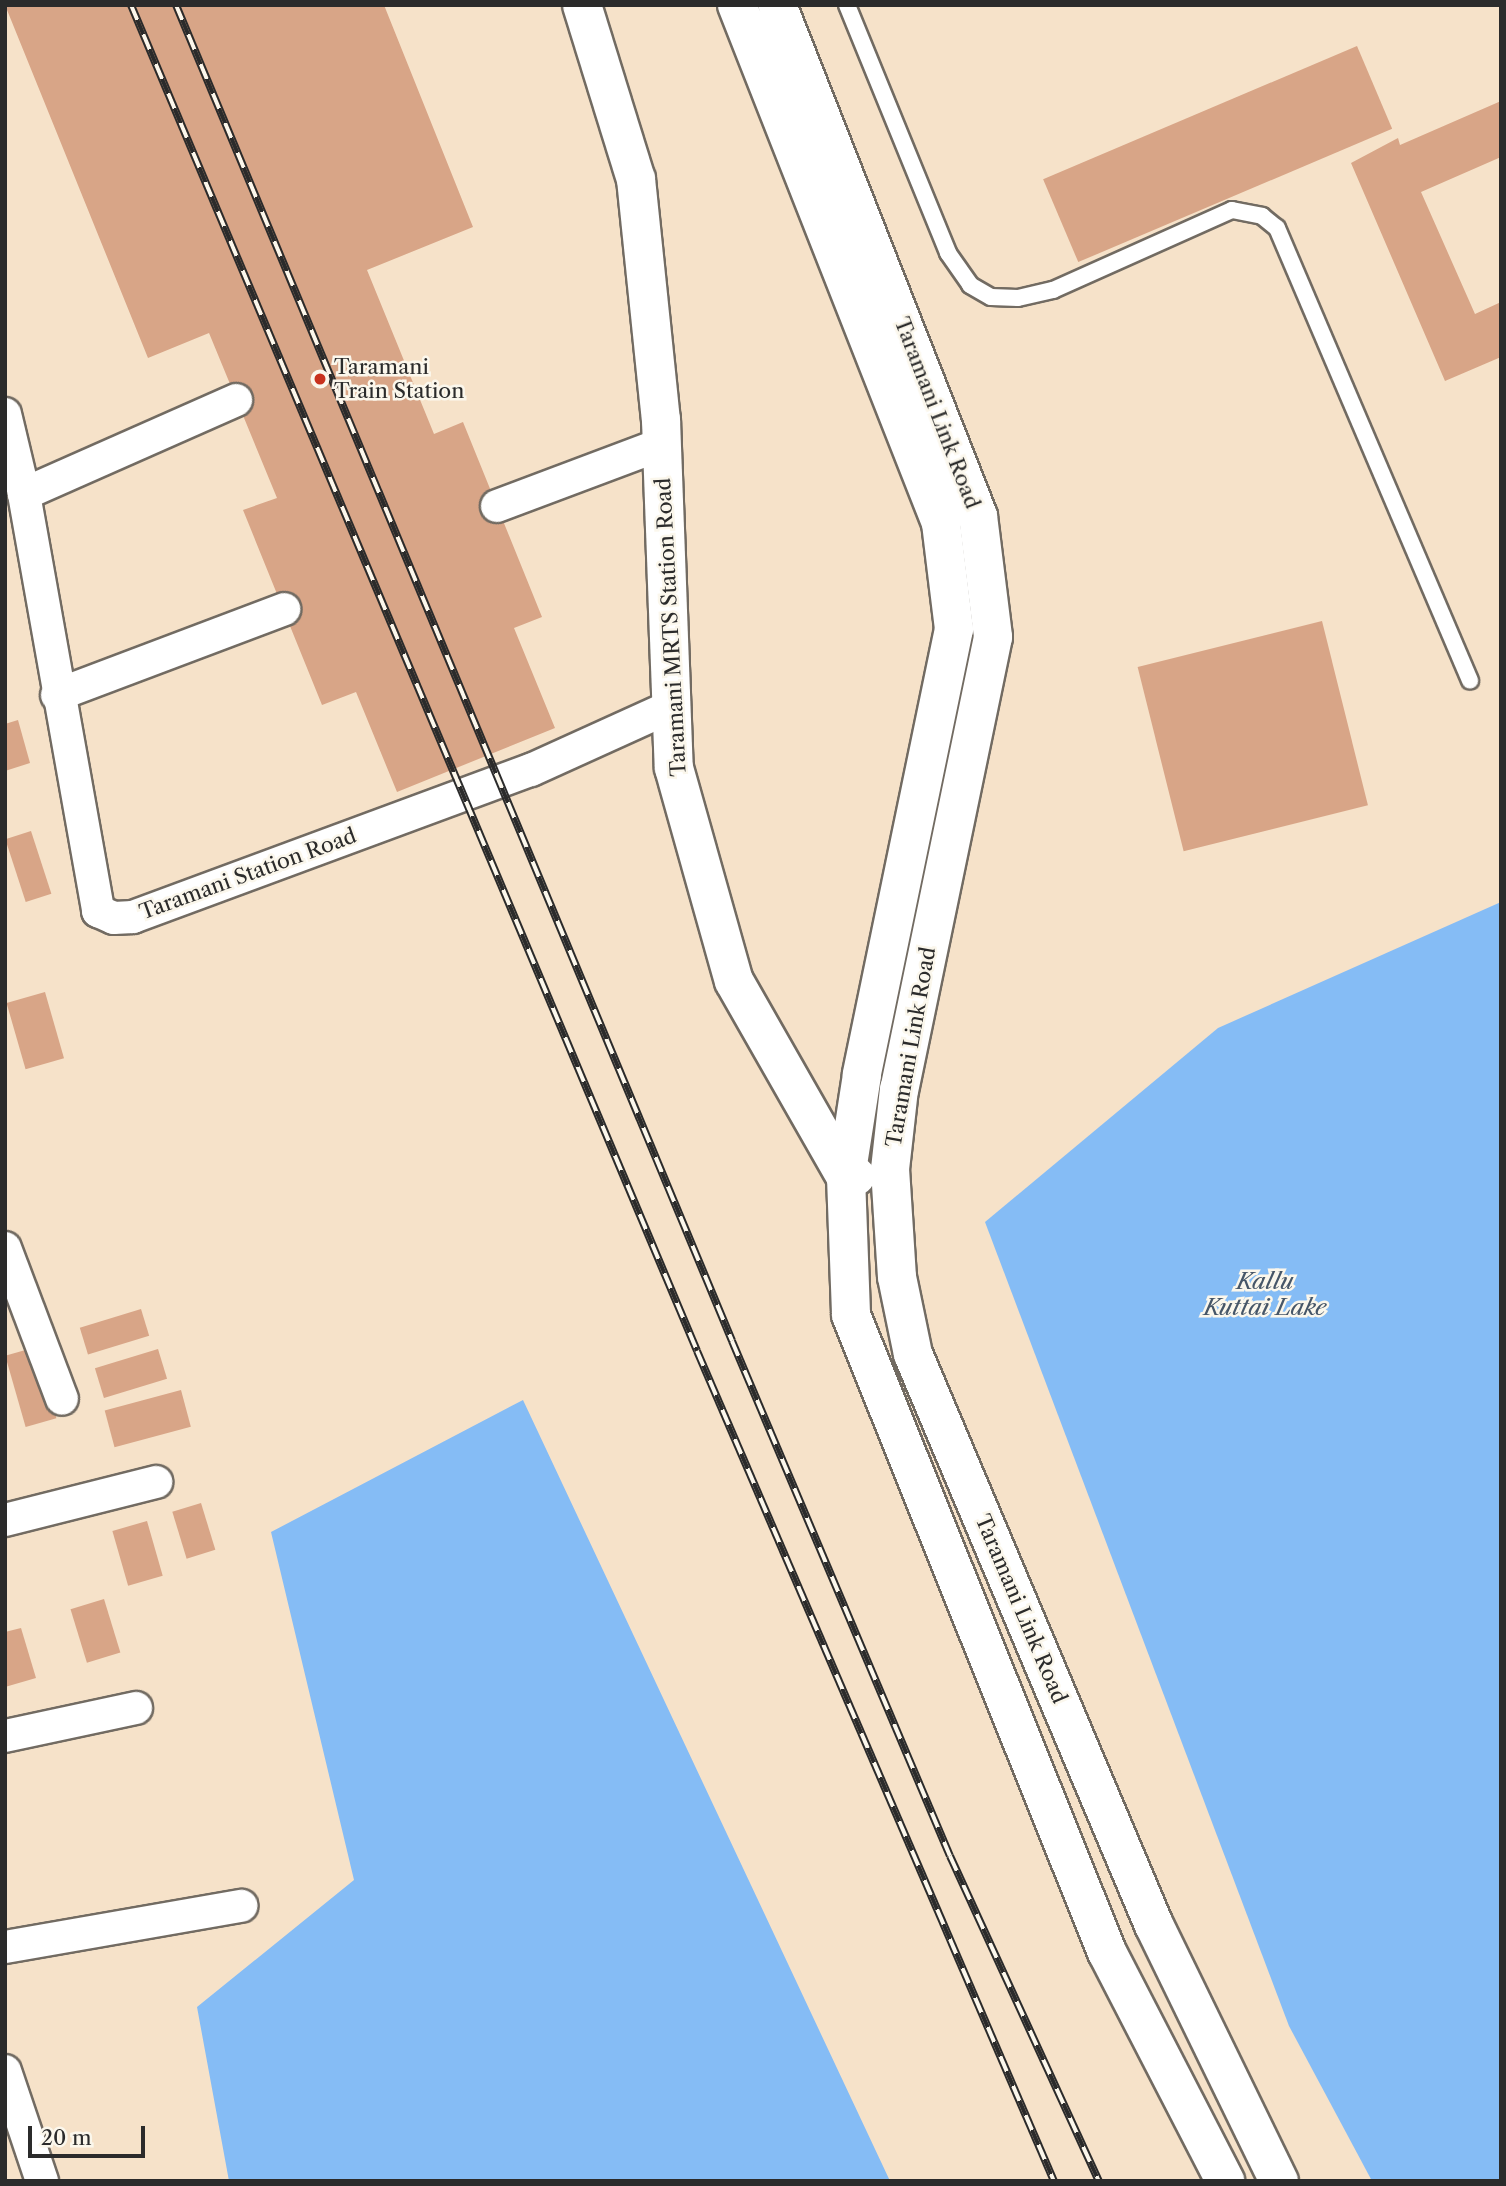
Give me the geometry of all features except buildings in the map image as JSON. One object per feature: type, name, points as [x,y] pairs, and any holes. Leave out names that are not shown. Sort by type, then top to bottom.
[{"type":"street","name":"Taramani MRTS Station Road","points":[[582,5],[636,179],[662,444],[674,768],[734,981],[846,1177]]},
{"type":"street","name":"Taramani Link Road","points":[[737,5],[941,523],[954,629],[862,1075],[846,1177],[851,1315],[1107,1952],[1225,2181]]},
{"type":"street","name":"Taramani Link Road","points":[[776,5],[978,516],[993,637],[899,1089],[890,1170],[897,1277],[913,1354],[1154,1925],[1279,2181]]},
{"type":"street","points":[[24,494],[236,400]]},
{"type":"street","name":"Taramani Station Road","points":[[5,414],[24,494],[57,695],[97,911],[114,918],[133,918],[531,770],[672,706]]},
{"type":"street","points":[[497,506],[662,444]]},
{"type":"street","points":[[57,695],[284,610]]},
{"type":"street","points":[[846,1177],[890,1170]]},
{"type":"street","points":[[5,1248],[62,1399]]},
{"type":"street","points":[[5,1520],[156,1482]]},
{"type":"street","points":[[5,1736],[136,1708]]},
{"type":"street","points":[[5,1947],[241,1906]]},
{"type":"street","points":[[5,2071],[42,2181]]},
{"type":"lane","points":[[847,5],[948,253],[970,285],[990,296],[1018,298],[1053,290],[1232,210],[1262,216],[1277,228],[1470,681]]},
{"type":"water","name":"Kallu Kuttai Lake","points":[[1501,902],[1501,2181],[1372,2181],[1289,2026],[985,1222],[1218,1028]]},
{"type":"water","points":[[523,1400],[890,2181],[229,2181],[197,2007],[354,1880],[271,1532]]},
{"type":"railway","points":[[131,5],[697,1351],[1054,2181]]},
{"type":"railway","points":[[176,5],[732,1341],[950,1856],[1099,2181]]},
{"type":"place","name":"Taramani Train Station","points":[[320,379]]}]
